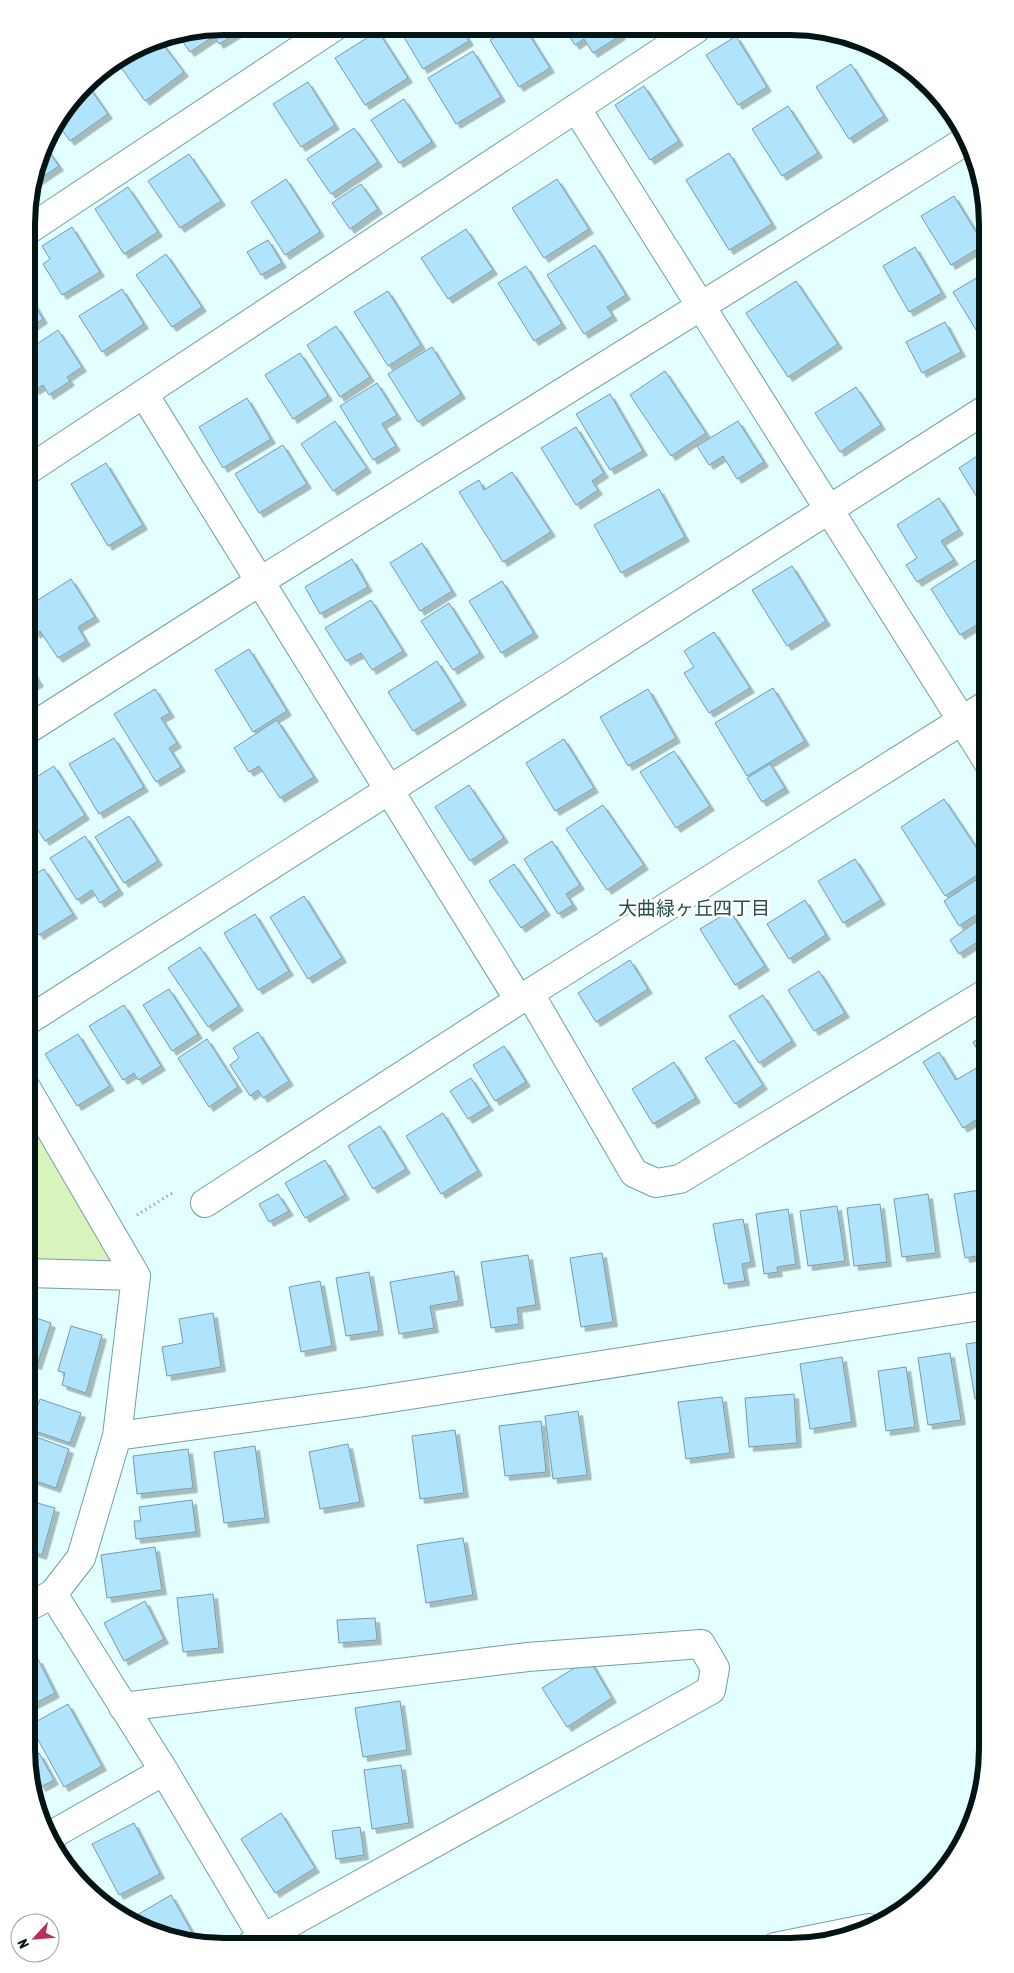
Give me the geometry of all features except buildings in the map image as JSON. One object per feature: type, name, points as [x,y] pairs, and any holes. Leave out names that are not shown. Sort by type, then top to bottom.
[{"type":"street","points":[[35,225],[322,35]]},
{"type":"street","points":[[35,465],[687,35]]},
{"type":"street","points":[[576,108],[979,747]]},
{"type":"street","points":[[35,725],[259,582],[961,143]]},
{"type":"street","points":[[144,394],[259,582],[634,1173],[656,1183],[680,1180],[979,997]]},
{"type":"street","points":[[35,1016],[979,414]]},
{"type":"street","points":[[205,1203],[524,997],[979,710]]},
{"type":"street","points":[[35,1103],[136,1276],[117,1436],[81,1558],[53,1594],[35,1603]]},
{"type":"street","points":[[35,1272],[136,1276]]},
{"type":"street","points":[[117,1436],[365,1402],[979,1306]]},
{"type":"street","points":[[53,1594],[164,1771],[255,1938]]},
{"type":"street","points":[[123,1707],[528,1657],[701,1644],[715,1668],[711,1690],[262,1938]]},
{"type":"street","points":[[54,1833],[164,1771]]},
{"type":"path","points":[[132,1218],[176,1191],[205,1203]]},
{"type":"green space","points":[[35,1103],[136,1276],[35,1272]]},
{"type":"district","name":"大曲緑ヶ丘四丁目","points":[[694,908]]}]
